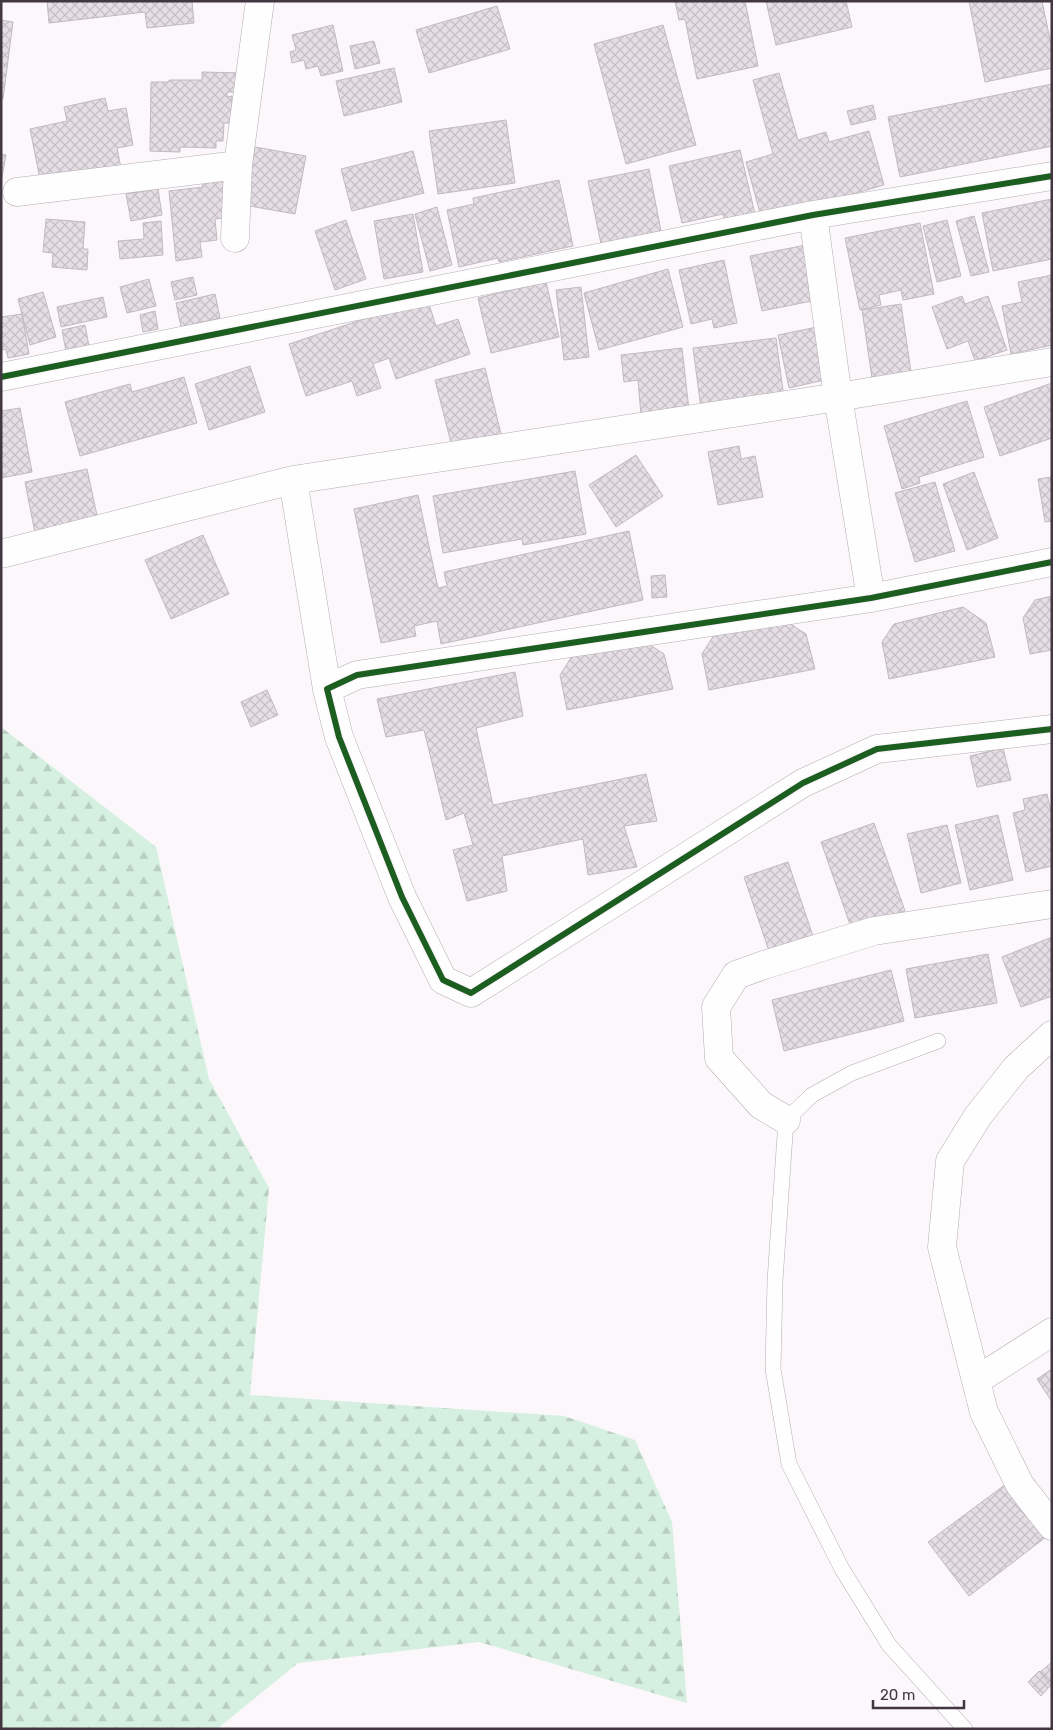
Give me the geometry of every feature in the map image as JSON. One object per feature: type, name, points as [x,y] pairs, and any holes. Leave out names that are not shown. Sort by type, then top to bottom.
[{"type":"street","points":[[235,238],[238,165],[260,1]]},
{"type":"street","points":[[17,192],[238,165]]},
{"type":"street","points":[[1,376],[813,215],[1052,176]]},
{"type":"street","points":[[813,215],[838,397],[872,598]]},
{"type":"street","points":[[1,554],[293,480],[838,397],[1052,362]]},
{"type":"street","points":[[293,480],[327,689],[339,736],[402,897],[443,980],[471,992],[803,783],[877,749],[1052,729]]},
{"type":"street","points":[[327,689],[357,675],[872,598],[1052,562]]},
{"type":"street","points":[[786,1120],[761,1105],[719,1058],[716,1007],[736,975],[874,931],[1052,904]]},
{"type":"street","points":[[1052,1035],[1016,1068],[978,1116],[950,1161],[942,1247],[984,1412],[1020,1485],[1052,1526]]},
{"type":"street","points":[[977,1380],[1052,1332]]},
{"type":"lane","points":[[938,1041],[852,1073],[812,1095],[786,1120],[775,1281],[773,1369],[790,1464],[842,1569],[888,1645],[965,1729]]},
{"type":"green space","points":[[1,727],[156,847],[209,1079],[269,1188],[250,1395],[564,1416],[635,1440],[672,1522],[687,1703],[479,1642],[298,1663],[217,1729],[1,1729]]},
{"type":"building","points":[[47,1],[192,1],[194,23],[147,28],[145,12],[49,23]]},
{"type":"building","points":[[675,1],[745,1],[758,66],[697,79],[685,19],[679,20]]},
{"type":"building","points":[[766,1],[846,1],[852,27],[776,45]]},
{"type":"building","points":[[969,1],[1042,1],[1052,49],[1052,68],[985,82]]},
{"type":"building","points":[[497,6],[510,49],[429,73],[416,30]]},
{"type":"building","points":[[1,20],[13,22],[3,99],[1,99]]},
{"type":"building","points":[[333,25],[343,71],[321,76],[318,66],[306,69],[304,60],[292,63],[290,52],[296,50],[292,35]]},
{"type":"building","points":[[663,25],[696,145],[626,164],[594,44]]},
{"type":"building","points":[[374,41],[380,63],[355,69],[350,46]]},
{"type":"building","points":[[394,68],[402,102],[344,116],[336,81]]},
{"type":"building","points":[[202,72],[241,73],[240,92],[227,92],[227,97],[232,96],[232,123],[224,123],[223,141],[216,141],[216,148],[180,147],[180,152],[150,151],[151,82],[202,80]]},
{"type":"building","points":[[779,73],[798,140],[826,132],[829,142],[869,131],[884,185],[762,220],[746,162],[773,154],[753,80]]},
{"type":"building","points":[[1052,84],[1052,146],[900,177],[888,117]]},
{"type":"building","points":[[105,98],[108,111],[126,108],[133,145],[117,148],[121,168],[41,184],[30,129],[67,121],[64,107]]},
{"type":"building","points":[[873,105],[876,119],[851,125],[847,111]]},
{"type":"building","points":[[506,120],[515,183],[438,194],[429,131]]},
{"type":"building","points":[[255,147],[306,156],[295,214],[244,205]]},
{"type":"building","points":[[740,150],[755,214],[725,221],[723,214],[682,223],[669,166]]},
{"type":"building","points":[[413,151],[424,193],[352,211],[341,169]]},
{"type":"building","points":[[1,154],[6,155],[1,182]]},
{"type":"building","points":[[649,169],[661,231],[601,244],[588,181]]},
{"type":"building","points":[[226,180],[230,217],[215,219],[217,240],[200,242],[202,257],[176,261],[169,191],[203,187],[202,183]]},
{"type":"building","points":[[559,180],[573,246],[499,262],[498,258],[459,267],[447,210],[474,204],[473,198]]},
{"type":"building","points":[[158,189],[162,215],[131,221],[126,194]]},
{"type":"building","points":[[1052,199],[1052,259],[993,271],[982,213]]},
{"type":"building","points":[[437,207],[452,265],[430,271],[415,214]]},
{"type":"building","points":[[413,214],[423,272],[384,279],[374,221]]},
{"type":"building","points":[[974,216],[989,272],[971,276],[956,221]]},
{"type":"building","points":[[46,219],[85,222],[83,249],[88,249],[87,270],[52,267],[53,253],[43,252]]},
{"type":"building","points":[[346,220],[366,279],[335,290],[315,231]]},
{"type":"building","points":[[947,220],[961,276],[937,282],[923,226]]},
{"type":"building","points":[[161,221],[163,255],[120,259],[118,241],[144,239],[143,223]]},
{"type":"building","points":[[920,223],[934,294],[903,300],[901,290],[879,295],[881,305],[860,310],[845,238]]},
{"type":"building","points":[[806,245],[817,300],[762,311],[750,256]]},
{"type":"building","points":[[724,260],[737,323],[714,328],[712,319],[691,324],[679,270]]},
{"type":"building","points":[[668,269],[683,327],[599,350],[584,293]]},
{"type":"building","points":[[1052,275],[1052,345],[1011,354],[1002,306],[1022,302],[1018,282]]},
{"type":"building","points":[[193,277],[197,295],[175,300],[171,282]]},
{"type":"building","points":[[149,279],[156,306],[127,313],[120,287]]},
{"type":"building","points":[[546,282],[559,337],[491,353],[478,298]]},
{"type":"building","points":[[581,287],[589,357],[564,360],[556,290]]},
{"type":"building","points":[[43,292],[56,337],[30,345],[18,299]]},
{"type":"building","points":[[215,294],[220,318],[181,327],[176,303]]},
{"type":"building","points":[[962,296],[965,304],[988,296],[1007,350],[975,361],[968,341],[947,349],[932,307]]},
{"type":"building","points":[[103,297],[107,317],[61,327],[57,307]]},
{"type":"building","points":[[427,298],[436,326],[458,319],[470,354],[396,379],[389,358],[373,364],[381,388],[357,396],[352,381],[306,396],[289,344]]},
{"type":"building","points":[[901,304],[911,372],[872,378],[862,310]]},
{"type":"building","points":[[155,311],[158,329],[143,332],[140,315]]},
{"type":"building","points":[[22,314],[29,354],[8,358],[6,349],[1,350],[1,317]]},
{"type":"building","points":[[85,325],[89,346],[66,351],[62,330]]},
{"type":"building","points":[[817,327],[829,379],[789,388],[778,335]]},
{"type":"building","points":[[776,338],[784,398],[701,408],[693,348]]},
{"type":"building","points":[[682,348],[689,410],[641,415],[638,380],[624,382],[621,355]]},
{"type":"building","points":[[250,366],[265,412],[209,430],[195,384]]},
{"type":"building","points":[[485,368],[501,434],[452,447],[435,380]]},
{"type":"building","points":[[184,377],[197,423],[80,456],[65,402],[130,384],[132,392]]},
{"type":"building","points":[[1052,383],[1052,438],[1000,456],[984,407]]},
{"type":"building","points":[[967,401],[984,457],[919,477],[920,483],[902,489],[884,426]]},
{"type":"building","points":[[20,408],[32,472],[1,478],[1,411]]},
{"type":"building","points":[[739,446],[741,459],[755,456],[763,497],[718,505],[708,452]]},
{"type":"building","points":[[636,455],[663,496],[616,527],[589,485]]},
{"type":"building","points":[[87,469],[98,520],[35,533],[25,482]]},
{"type":"building","points":[[575,471],[586,534],[523,545],[522,539],[443,553],[433,496]]},
{"type":"building","points":[[974,472],[998,538],[967,550],[943,484]]},
{"type":"building","points":[[1052,477],[1052,521],[1045,522],[1038,479]]},
{"type":"building","points":[[935,482],[955,551],[915,562],[895,493]]},
{"type":"building","points":[[418,495],[438,588],[447,586],[444,572],[629,531],[643,600],[441,644],[437,621],[414,626],[416,636],[381,643],[354,509]]},
{"type":"building","points":[[203,535],[229,594],[171,619],[145,560]]},
{"type":"building","points":[[665,575],[667,597],[652,598],[651,576]]},
{"type":"building","points":[[1052,596],[1052,650],[1030,654],[1023,618],[1035,600]]},
{"type":"building","points":[[963,607],[986,623],[995,657],[889,679],[882,642],[894,624]]},
{"type":"building","points":[[783,619],[806,634],[815,669],[709,690],[702,654],[714,635]]},
{"type":"building","points":[[641,639],[664,654],[673,689],[567,710],[560,675],[572,656]]},
{"type":"building","points":[[515,672],[523,716],[476,728],[493,805],[646,774],[657,821],[624,826],[637,867],[588,875],[583,839],[502,856],[507,891],[467,901],[453,850],[473,845],[464,813],[446,820],[424,730],[386,737],[377,699]]},
{"type":"building","points":[[267,690],[278,715],[251,727],[241,702]]},
{"type":"building","points":[[1003,748],[1011,780],[977,787],[970,756]]},
{"type":"building","points":[[1047,794],[1052,816],[1052,866],[1026,872],[1013,813],[1025,810],[1023,799]]},
{"type":"building","points":[[998,815],[1013,880],[970,890],[955,825]]},
{"type":"building","points":[[874,823],[905,911],[852,930],[821,842]]},
{"type":"building","points":[[947,825],[961,883],[921,893],[907,834]]},
{"type":"building","points":[[788,862],[816,945],[772,960],[744,877]]},
{"type":"building","points":[[1052,937],[1052,996],[1021,1007],[1002,957]]},
{"type":"building","points":[[988,954],[997,1003],[915,1018],[906,969]]},
{"type":"building","points":[[891,970],[904,1021],[784,1051],[772,1000]]},
{"type":"building","points":[[1052,1369],[1052,1402],[1037,1379]]},
{"type":"building","points":[[1006,1484],[1046,1537],[969,1596],[928,1542]]},
{"type":"building","points":[[1052,1662],[1052,1688],[1040,1672]]},
{"type":"building","points":[[1039,1671],[1052,1684],[1041,1696],[1028,1682]]},
{"type":"cycle path","points":[[1,377],[813,215],[1052,176]]},
{"type":"cycle path","points":[[1052,562],[871,598],[357,675],[327,689],[339,737],[402,897],[443,980],[471,993],[803,783],[877,749],[1052,729]]}]
